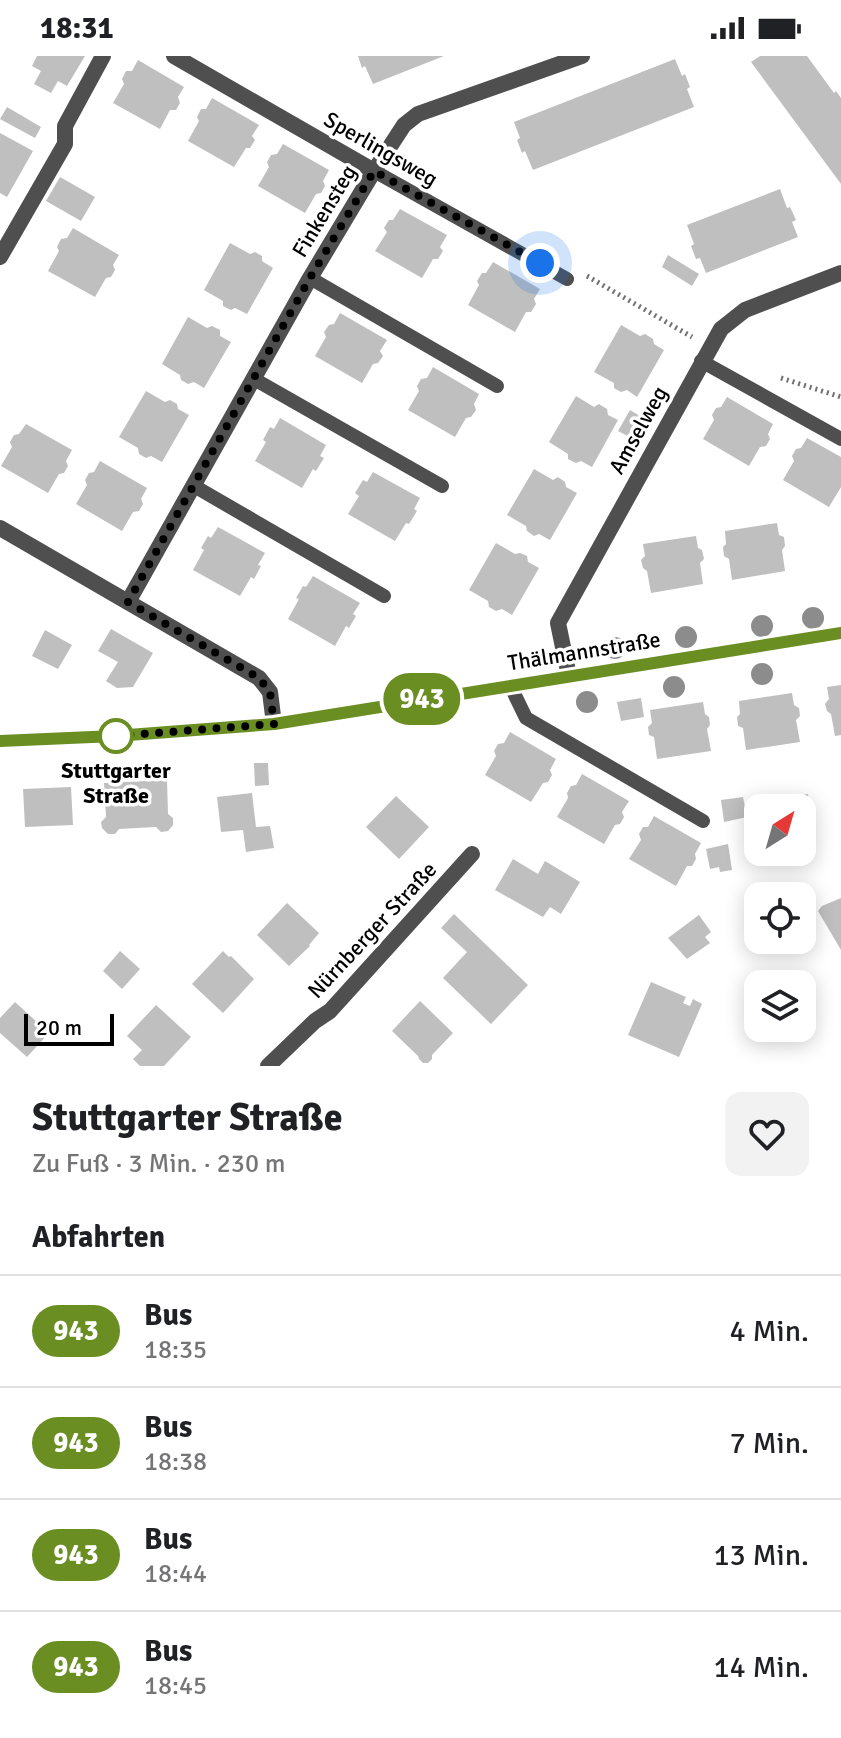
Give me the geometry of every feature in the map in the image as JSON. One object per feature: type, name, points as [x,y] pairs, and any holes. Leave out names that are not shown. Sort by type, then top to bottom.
[{"type":"street","points":[[0,257],[65,144],[65,126],[103,56]]},
{"type":"street","name":"Sperlingsweg","points":[[174,56],[374,171]]},
{"type":"street","name":"Finkensteg","points":[[128,602],[310,278],[404,125],[418,114],[582,56]]},
{"type":"street","name":"Amselweg","points":[[569,676],[558,623],[721,329],[745,310],[841,273]]},
{"type":"street","points":[[0,528],[259,678],[270,692],[274,724]]},
{"type":"street","name":"Thälmannstraße","points":[[0,741],[274,724],[841,633]]},
{"type":"street","name":"Nürnberger Straße","points":[[268,1066],[315,1021],[330,1011],[472,854]]},
{"type":"lane","name":"Sperlingsweg","points":[[374,171],[567,279]]},
{"type":"lane","name":"Finkensteg","points":[[310,278],[497,386]]},
{"type":"lane","points":[[701,361],[841,439]]},
{"type":"lane","points":[[254,379],[442,486]]},
{"type":"lane","points":[[194,486],[384,596]]},
{"type":"lane","points":[[510,685],[526,718],[703,821]]},
{"type":"building","points":[[37,56],[85,56],[67,86],[58,81],[51,93],[34,84],[41,71],[32,66]]},
{"type":"building","points":[[358,56],[444,56],[373,84]]},
{"type":"building","points":[[760,56],[807,56],[841,98],[841,184],[751,62]]},
{"type":"building","points":[[675,59],[682,76],[685,74],[694,107],[533,170],[525,151],[522,153],[514,122]]},
{"type":"building","points":[[138,60],[184,87],[176,110],[170,110],[160,129],[113,103],[124,84],[122,79],[126,71],[132,71]]},
{"type":"building","points":[[212,98],[259,125],[252,136],[255,140],[234,167],[188,141],[199,121],[197,117],[201,109],[206,109]]},
{"type":"building","points":[[7,107],[41,127],[35,138],[0,119]]},
{"type":"building","points":[[0,133],[33,151],[7,197],[0,193]]},
{"type":"building","points":[[283,144],[329,170],[323,181],[325,186],[321,193],[316,194],[305,213],[258,186],[269,167],[267,162],[271,155],[277,154]]},
{"type":"building","points":[[60,177],[95,197],[81,221],[46,201]]},
{"type":"building","points":[[780,189],[787,208],[790,207],[796,220],[792,222],[798,237],[706,273],[700,258],[696,259],[687,225]]},
{"type":"building","points":[[400,209],[447,235],[440,247],[443,251],[438,259],[433,259],[422,278],[375,251],[387,232],[384,228]]},
{"type":"building","points":[[73,228],[119,255],[111,277],[106,278],[95,297],[48,271],[59,251],[57,247],[61,239],[67,238]]},
{"type":"building","points":[[230,243],[250,254],[255,252],[262,256],[262,261],[273,268],[247,314],[223,306],[223,301],[204,290]]},
{"type":"building","points":[[668,255],[699,274],[692,286],[662,267]]},
{"type":"building","points":[[493,262],[540,289],[534,299],[536,304],[531,312],[526,312],[515,332],[468,305],[479,285],[477,281]]},
{"type":"building","points":[[340,313],[387,340],[380,351],[383,356],[373,364],[362,383],[315,356],[326,337],[324,332],[334,324]]},
{"type":"building","points":[[188,317],[207,328],[212,326],[220,330],[220,336],[231,342],[204,388],[181,380],[180,375],[162,364]]},
{"type":"building","points":[[621,325],[640,336],[645,334],[664,350],[637,397],[627,390],[621,392],[614,388],[614,383],[594,372]]},
{"type":"building","points":[[433,367],[479,394],[474,404],[476,410],[466,418],[455,437],[408,410],[419,391],[417,386],[421,379],[427,378]]},
{"type":"building","points":[[146,391],[165,402],[170,400],[189,415],[162,462],[139,454],[138,448],[119,437]]},
{"type":"building","points":[[576,396],[594,407],[599,404],[607,409],[608,415],[618,420],[592,467],[568,459],[568,454],[549,442]]},
{"type":"building","points":[[727,397],[773,424],[766,446],[760,447],[749,466],[703,439],[714,420],[712,415],[716,408],[721,407]]},
{"type":"building","points":[[630,410],[650,422],[639,442],[618,431]]},
{"type":"building","points":[[280,418],[326,445],[320,456],[324,458],[302,488],[255,461],[270,427],[274,429]]},
{"type":"building","points":[[26,424],[72,450],[66,461],[68,466],[64,473],[59,474],[48,493],[1,466],[12,447],[10,442],[14,435],[19,434]]},
{"type":"building","points":[[807,438],[841,457],[841,487],[829,507],[783,480],[794,461],[792,456],[796,449],[801,448]]},
{"type":"building","points":[[100,461],[147,488],[139,511],[133,512],[122,531],[76,504],[87,485],[85,480]]},
{"type":"building","points":[[534,469],[553,480],[558,477],[566,487],[577,493],[550,540],[539,534],[534,536],[526,526],[507,515]]},
{"type":"building","points":[[373,472],[420,498],[414,509],[417,511],[395,541],[348,514],[359,496],[355,493]]},
{"type":"building","points":[[777,523],[779,535],[784,537],[785,571],[732,580],[729,559],[724,556],[725,531]]},
{"type":"building","points":[[218,527],[265,553],[254,579],[251,577],[240,596],[193,570],[204,550],[201,548]]},
{"type":"building","points":[[696,536],[704,559],[700,563],[703,584],[651,593],[647,571],[641,560],[645,556],[643,544]]},
{"type":"building","points":[[496,543],[515,554],[527,556],[528,562],[539,568],[512,615],[489,607],[488,601],[469,590]]},
{"type":"building","points":[[313,576],[360,603],[353,614],[356,616],[349,628],[346,626],[335,646],[288,619],[299,599],[296,598]]},
{"type":"building","points":[[111,629],[153,653],[133,687],[117,688],[106,681],[118,662],[98,651]]},
{"type":"building","points":[[45,630],[72,645],[58,669],[32,656]]},
{"type":"building","points":[[841,685],[841,735],[835,736],[831,714],[825,704],[829,699],[827,687]]},
{"type":"building","points":[[792,693],[794,705],[799,708],[800,716],[796,720],[800,742],[746,750],[743,728],[738,726],[739,701]]},
{"type":"building","points":[[641,698],[644,717],[621,721],[617,702]]},
{"type":"building","points":[[703,702],[705,714],[709,717],[707,729],[711,751],[657,759],[654,737],[649,735],[648,727],[652,723],[650,710]]},
{"type":"building","points":[[510,732],[556,759],[548,782],[543,783],[531,802],[485,775],[496,756],[494,751],[498,744],[504,743]]},
{"type":"building","points":[[254,763],[268,763],[269,785],[255,786]]},
{"type":"building","points":[[582,774],[629,801],[622,812],[624,817],[620,824],[615,825],[604,844],[557,817],[571,786],[576,785]]},
{"type":"building","points":[[167,780],[168,814],[173,818],[173,825],[168,831],[161,832],[156,827],[119,829],[115,834],[108,834],[102,828],[101,822],[106,817],[104,783]]},
{"type":"building","points":[[71,787],[73,825],[25,827],[23,789]]},
{"type":"building","points":[[252,793],[256,827],[270,826],[274,848],[246,852],[243,830],[221,832],[217,797]]},
{"type":"building","points":[[396,796],[429,827],[399,859],[366,827]]},
{"type":"building","points":[[743,797],[744,818],[724,822],[721,800]]},
{"type":"building","points":[[654,816],[701,843],[692,866],[687,866],[676,886],[629,859],[641,840],[639,834],[643,827],[648,827]]},
{"type":"building","points":[[728,844],[732,870],[720,872],[719,867],[710,869],[706,849]]},
{"type":"building","points":[[513,859],[538,874],[545,861],[580,882],[561,914],[550,907],[543,917],[495,890]]},
{"type":"building","points":[[841,898],[841,950],[818,911]]},
{"type":"building","points":[[287,903],[319,933],[289,966],[257,935]]},
{"type":"building","points":[[454,914],[528,985],[491,1024],[443,978],[467,952],[441,928]]},
{"type":"building","points":[[699,915],[711,932],[705,937],[710,943],[687,959],[668,938]]},
{"type":"building","points":[[120,951],[140,969],[122,989],[103,971]]},
{"type":"building","points":[[223,951],[254,979],[223,1013],[192,984]]},
{"type":"building","points":[[651,982],[686,997],[683,1003],[690,1006],[693,999],[702,1004],[679,1057],[628,1035]]},
{"type":"building","points":[[420,1001],[453,1033],[428,1063],[423,1063],[392,1031]]},
{"type":"building","points":[[15,1002],[49,1033],[27,1057],[0,1033],[0,1018]]},
{"type":"building","points":[[156,1005],[191,1037],[164,1066],[140,1066],[133,1059],[142,1050],[127,1036]]},
{"type":"bus line","name":"943","points":[[0,741],[274,724],[841,633]]},
{"type":"place","name":"Stuttgarter Straße","points":[[116,736]]},
{"type":"route","points":[[116,736],[274,724],[270,692],[259,678],[128,602],[310,278],[374,171],[540,263]]}]
